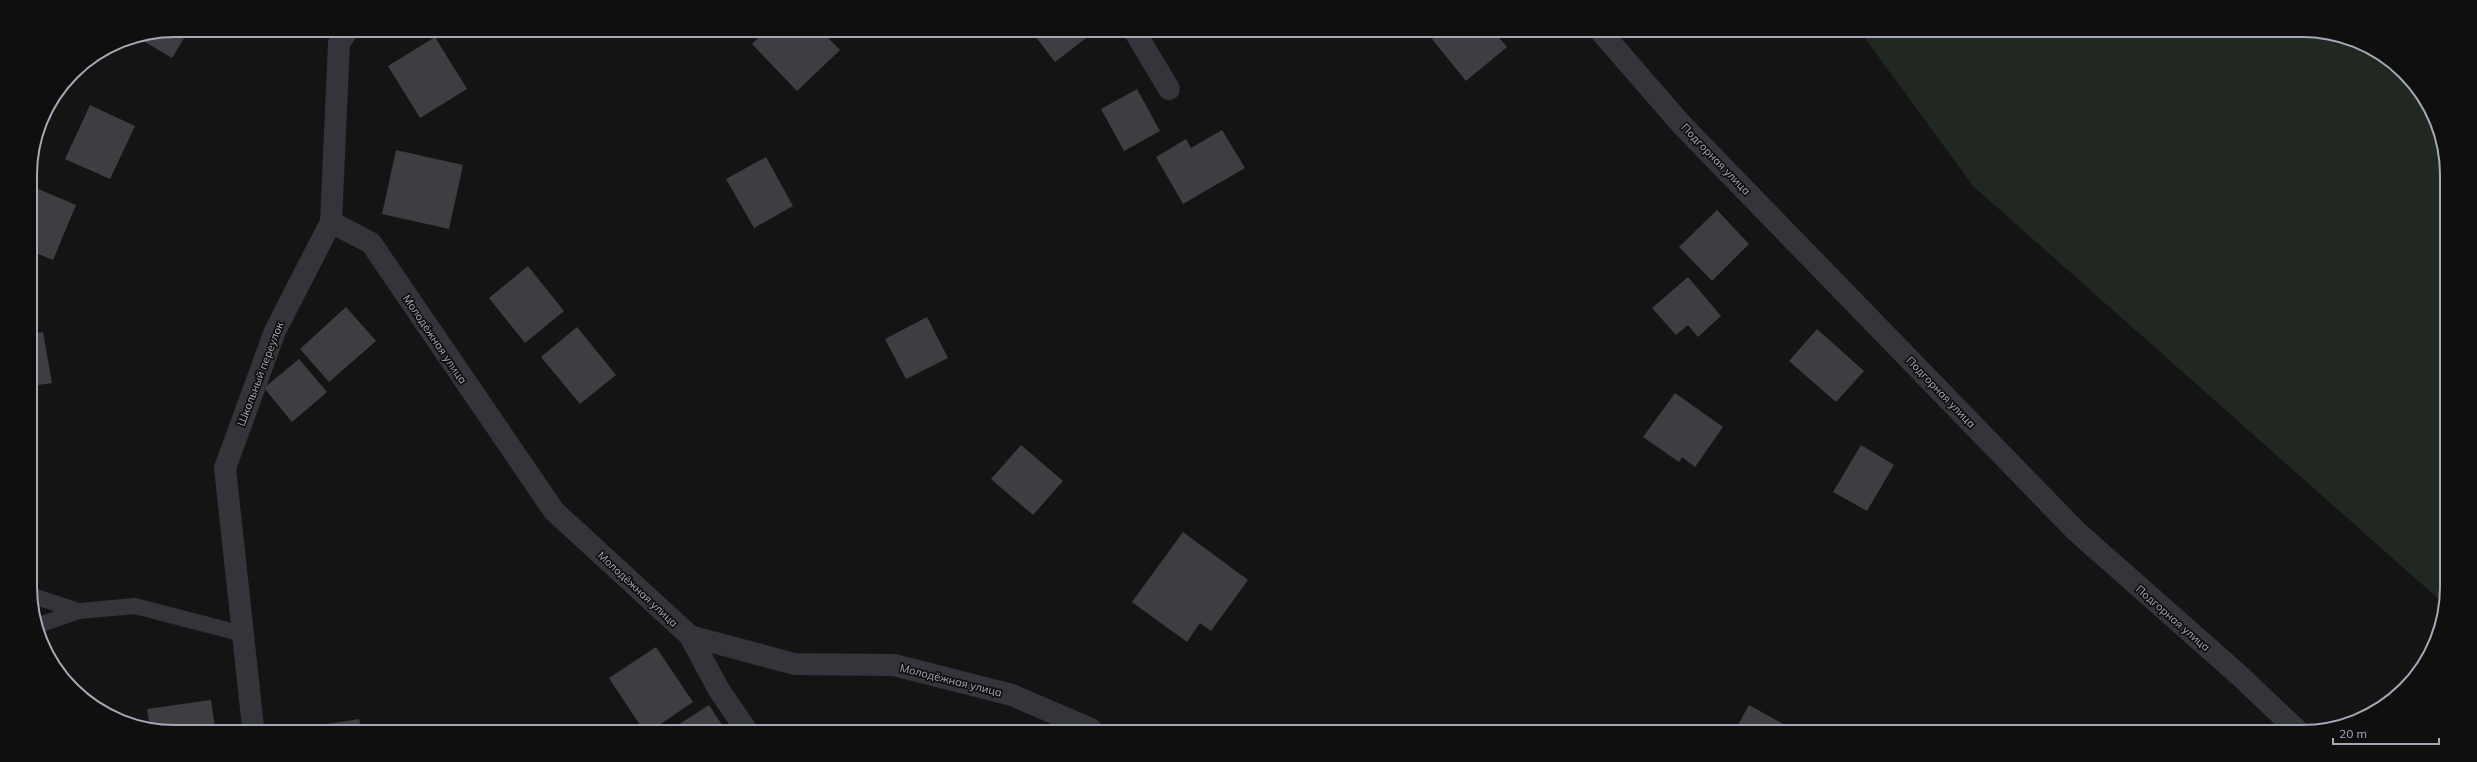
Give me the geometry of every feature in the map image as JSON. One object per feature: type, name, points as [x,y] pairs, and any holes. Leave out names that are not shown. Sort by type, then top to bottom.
[{"type":"street","name":"Школьный переулок","points":[[253,725],[225,468],[275,331],[331,222],[339,44],[344,37]]},
{"type":"street","points":[[1138,37],[1169,88]]},
{"type":"street","name":"Подгорная улица","points":[[1605,37],[1682,125],[2076,531],[2240,676],[2292,725]]},
{"type":"street","name":"Молодёжная улица","points":[[331,222],[371,242],[554,512],[690,636],[794,664],[894,665],[1012,695],[1082,725]]},
{"type":"street","points":[[690,636],[719,690],[742,725]]},
{"type":"lane","points":[[38,597],[79,611]]},
{"type":"lane","points":[[42,624],[79,611],[135,606],[243,634]]},
{"type":"shaded area","points":[[1864,37],[2320,38],[2355,47],[2386,65],[2400,77],[2417,98],[2426,114],[2433,130],[2439,157],[2439,600],[1973,186]]},
{"type":"building","points":[[185,37],[172,58],[143,41],[157,38]]},
{"type":"building","points":[[435,37],[467,89],[420,118],[388,66]]},
{"type":"building","points":[[759,37],[827,37],[840,50],[797,91],[752,44]]},
{"type":"building","points":[[1036,37],[1087,37],[1055,62]]},
{"type":"building","points":[[1435,37],[1498,37],[1507,47],[1466,81],[1432,39]]},
{"type":"building","points":[[1137,89],[1160,131],[1124,151],[1101,109]]},
{"type":"building","points":[[90,105],[135,126],[110,179],[65,159]]},
{"type":"building","points":[[1222,130],[1245,168],[1183,204],[1156,157],[1186,139],[1191,148]]},
{"type":"building","points":[[396,150],[463,165],[449,229],[382,214]]},
{"type":"building","points":[[766,157],[793,206],[754,228],[726,179]]},
{"type":"building","points":[[37,188],[76,205],[53,260],[37,253]]},
{"type":"building","points":[[1717,210],[1749,244],[1712,281],[1679,247]]},
{"type":"building","points":[[528,266],[564,311],[525,343],[489,298]]},
{"type":"building","points":[[1688,277],[1721,316],[1698,337],[1688,325],[1676,335],[1652,308]]},
{"type":"building","points":[[346,307],[376,341],[329,382],[300,349]]},
{"type":"building","points":[[927,317],[948,358],[906,379],[885,339]]},
{"type":"building","points":[[577,327],[616,375],[580,404],[541,357]]},
{"type":"building","points":[[1817,329],[1864,371],[1836,402],[1789,361]]},
{"type":"building","points":[[43,332],[52,383],[37,385],[37,333]]},
{"type":"building","points":[[299,359],[327,392],[292,422],[264,388]]},
{"type":"building","points":[[1675,393],[1723,427],[1695,467],[1682,457],[1679,462],[1643,437]]},
{"type":"building","points":[[1021,445],[1063,481],[1033,515],[991,479]]},
{"type":"building","points":[[1861,445],[1894,465],[1867,511],[1833,492]]},
{"type":"building","points":[[1183,532],[1248,580],[1211,631],[1200,623],[1187,642],[1132,602]]},
{"type":"building","points":[[656,647],[693,702],[659,725],[640,725],[609,678]]},
{"type":"building","points":[[211,700],[215,725],[175,725],[149,722],[147,709]]},
{"type":"building","points":[[709,705],[722,725],[678,725]]},
{"type":"building","points":[[1749,705],[1785,725],[1738,725]]},
{"type":"building","points":[[359,719],[360,725],[321,725]]}]
